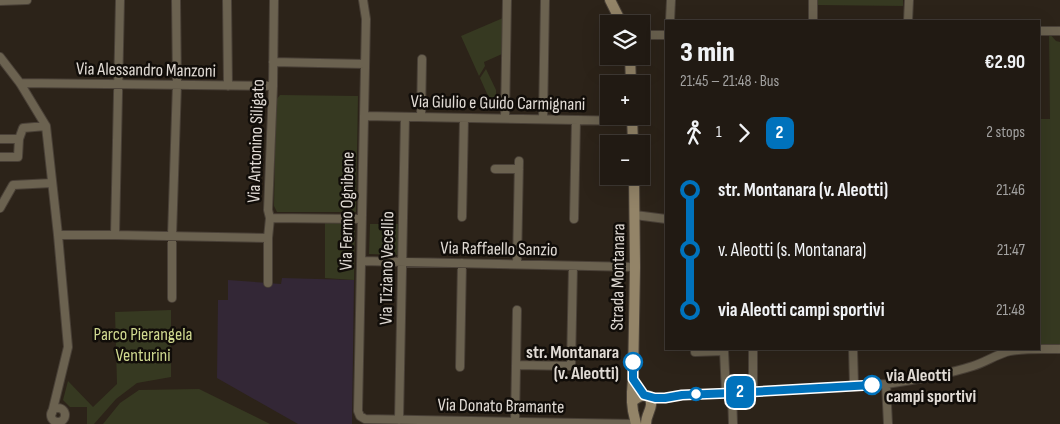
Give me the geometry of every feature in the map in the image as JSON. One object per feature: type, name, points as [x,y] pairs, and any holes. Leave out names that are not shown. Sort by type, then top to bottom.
[{"type":"street","points":[[0,1],[27,0]]},
{"type":"street","points":[[115,235],[120,0]]},
{"type":"street","points":[[172,298],[177,84],[176,0]]},
{"type":"street","points":[[227,0],[228,86]]},
{"type":"street","name":"Via Antonino Siligato","points":[[268,283],[270,218],[268,210],[274,0]]},
{"type":"street","name":"Via Fermo Ognibene","points":[[363,0],[366,19],[358,411],[364,419]]},
{"type":"street","points":[[505,118],[507,0]]},
{"type":"street","points":[[543,119],[545,0]]},
{"type":"street","points":[[610,0],[618,15]]},
{"type":"street","points":[[670,20],[671,0]]},
{"type":"street","points":[[813,0],[813,20]]},
{"type":"street","points":[[908,0],[908,20]]},
{"type":"street","points":[[1040,31],[1060,31]]},
{"type":"street","points":[[650,35],[665,35]]},
{"type":"street","points":[[0,57],[20,84],[46,126],[68,347],[55,399],[55,411]]},
{"type":"street","points":[[421,117],[422,59]]},
{"type":"street","points":[[273,62],[365,64]]},
{"type":"street","name":"Via Alessandro Manzoni","points":[[20,84],[273,86]]},
{"type":"street","name":"Via Giulio e Guido Carmignani","points":[[364,116],[600,119]]},
{"type":"street","name":"Via Tiziano Vecellio","points":[[399,420],[405,117]]},
{"type":"street","points":[[462,217],[464,118]]},
{"type":"street","points":[[574,219],[576,120]]},
{"type":"street","points":[[0,157],[18,157],[19,139],[23,128],[46,126]]},
{"type":"street","points":[[0,139],[19,139]]},
{"type":"street","points":[[495,169],[519,165],[517,264]]},
{"type":"street","points":[[0,208],[13,185],[52,183]]},
{"type":"street","name":"Strada Montanara","points":[[634,185],[635,267],[632,402],[636,424]]},
{"type":"street","points":[[635,215],[665,219]]},
{"type":"street","points":[[270,218],[362,219]]},
{"type":"street","points":[[58,235],[268,238]]},
{"type":"street","name":"Via Raffaello Sanzio","points":[[361,261],[635,267]]},
{"type":"street","points":[[460,367],[462,263]]},
{"type":"street","points":[[516,365],[571,366],[573,266]]},
{"type":"street","points":[[515,422],[517,310]]},
{"type":"street","points":[[1040,349],[1060,349]]},
{"type":"street","points":[[695,352],[724,350],[733,424]]},
{"type":"street","points":[[753,350],[754,392]]},
{"type":"street","points":[[853,350],[854,386]]},
{"type":"street","points":[[632,402],[635,399],[647,396],[665,398],[682,395],[886,384],[952,372],[1009,351],[1018,350]]},
{"type":"street","points":[[633,379],[652,403],[646,424]]},
{"type":"street","points":[[886,384],[888,424]]},
{"type":"street","points":[[651,409],[665,398]]},
{"type":"street","name":"Via Donato Bramante","points":[[364,419],[636,424]]},
{"type":"shaded area","points":[[282,278],[354,280],[352,424],[298,424],[217,378],[218,300],[228,300],[228,280],[281,284]]},
{"type":"green space","points":[[816,0],[903,0],[903,6],[816,5]]},
{"type":"green space","points":[[503,18],[502,54],[484,62],[485,66],[479,76],[461,36]]},
{"type":"green space","points":[[1049,33],[1056,41],[1060,42],[1060,344],[1040,344],[1040,119],[1050,119]]},
{"type":"green space","points":[[486,69],[496,90],[496,107],[493,107],[480,78]]},
{"type":"green space","points":[[280,95],[358,96],[356,212],[277,212],[274,206],[276,100]]},
{"type":"green space","points":[[325,223],[355,223],[354,280],[325,278]]},
{"type":"green space","points":[[370,224],[398,224],[398,255],[369,254]]},
{"type":"green space","name":"Parco Pierangela Venturini","points":[[171,310],[171,377],[137,383],[116,399],[94,424],[87,424],[87,407],[70,407],[63,400],[68,381],[93,407],[117,384],[115,312]]},
{"type":"green space","points":[[199,389],[270,424],[103,424],[120,403],[139,390]]},
{"type":"bus line","name":"2","points":[[633,362],[633,379],[644,395],[655,398],[872,385]]},
{"type":"place","name":"str. Montanara (v. Aleotti)","points":[[633,362]]},
{"type":"place","name":"via Aleotti campi sportivi","points":[[872,385]]}]
